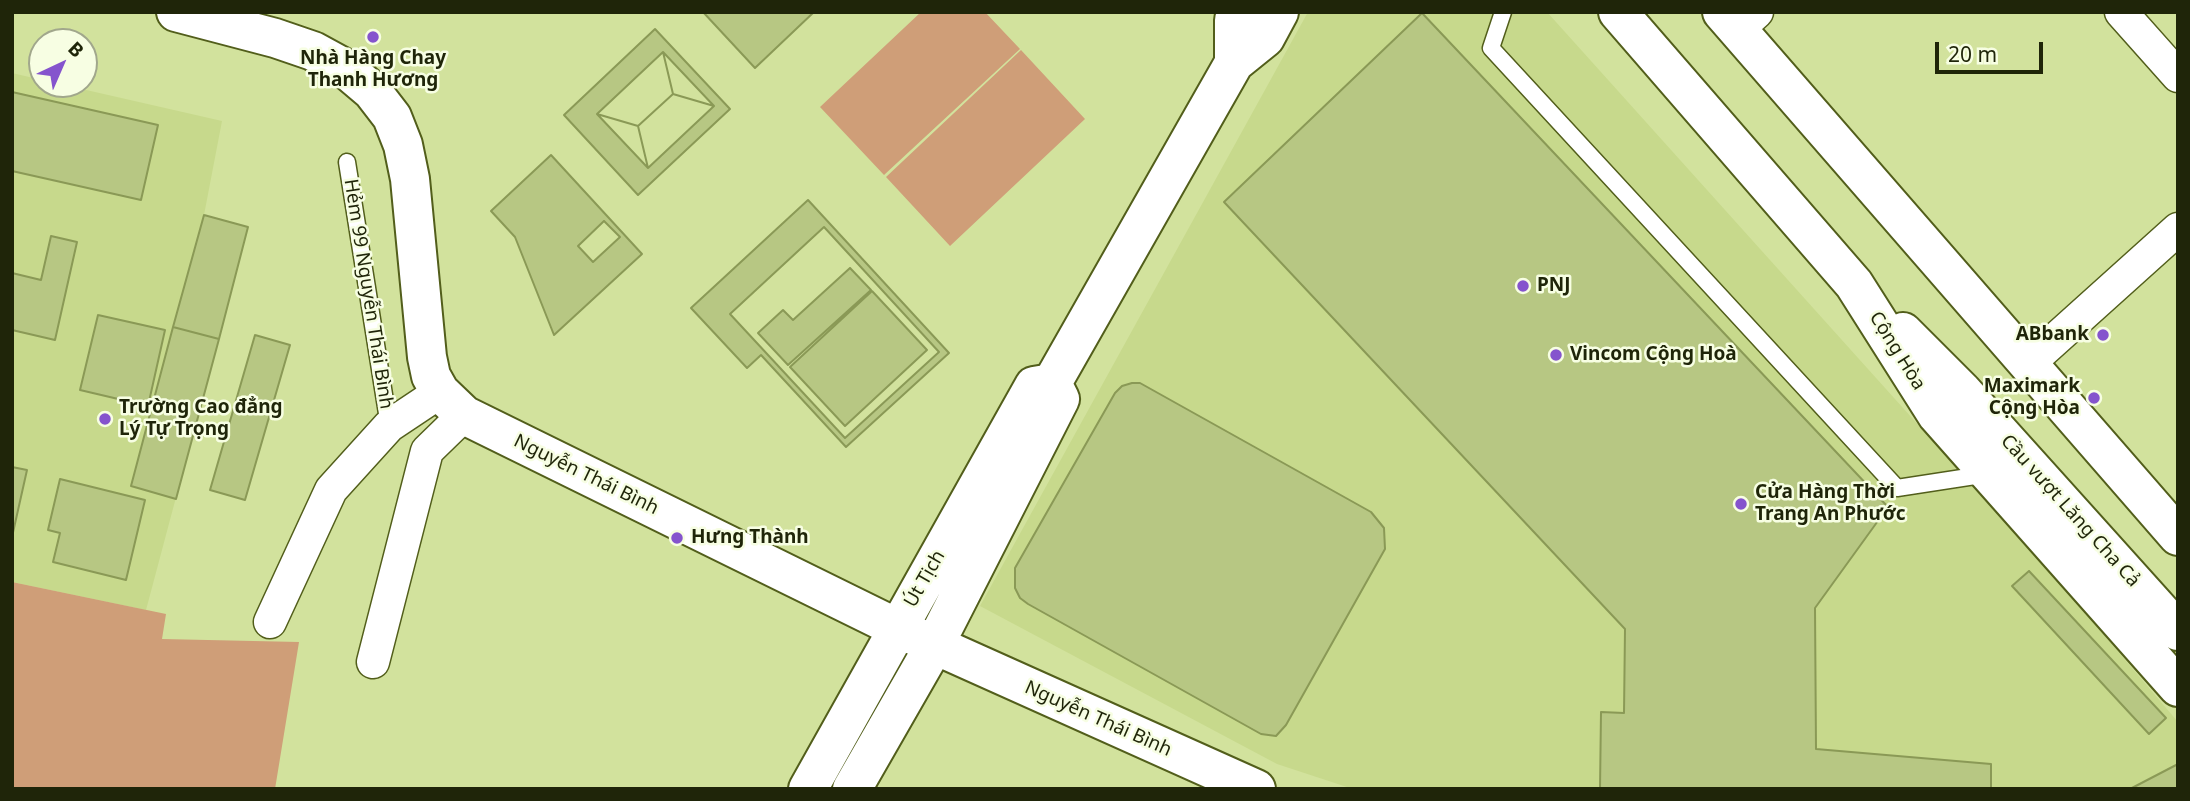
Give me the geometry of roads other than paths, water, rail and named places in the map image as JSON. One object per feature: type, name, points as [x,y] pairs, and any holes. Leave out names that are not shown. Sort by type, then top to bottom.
[{"type":"street","name":"Út Tịch","points":[[1234,63],[1234,20],[1239,12]]},
{"type":"street","name":"Út Tịch","points":[[1052,383],[1234,63],[1265,38],[1279,12]]},
{"type":"street","name":"Cộng Hòa","points":[[1618,12],[1854,284],[1937,415],[2178,687]]},
{"type":"street","points":[[2121,12],[2178,76]]},
{"type":"street","points":[[193,14],[313,51],[346,69],[372,91],[392,117],[403,145],[410,178],[427,357],[431,376],[452,404],[427,451],[373,662]]},
{"type":"street","points":[[1739,18],[2028,364],[2178,536]]},
{"type":"street","points":[[2028,364],[2178,229]]},
{"type":"street","name":"Cầu vượt Lăng Cha Cả","points":[[1854,284],[1962,391],[2178,631]]},
{"type":"street","name":"Út Tịch","points":[[808,789],[1034,386],[1052,383]]},
{"type":"street","name":"Út Tịch","points":[[852,789],[934,646],[1060,399],[1052,383]]},
{"type":"street","name":"Hẻm 99 Nguyễn Thái Bình","points":[[270,622],[331,490],[389,426],[452,404]]},
{"type":"street","name":"Nguyễn Thái Bình","points":[[452,404],[934,646],[1256,789]]},
{"type":"lane","points":[[1503,12],[1491,48],[1897,488],[1989,474]]},
{"type":"lane","name":"Hẻm 99 Nguyễn Thái Bình","points":[[348,162],[389,426]]},
{"type":"place","name":"Nhà Hàng Chay Thanh Hương","points":[[373,37]]},
{"type":"place","name":"PNJ","points":[[1523,286]]},
{"type":"place","name":"ABbank","points":[[2103,335]]},
{"type":"place","name":"Vincom Cộng Hoà","points":[[1556,355]]},
{"type":"place","name":"Maximark Cộng Hòa","points":[[2094,398]]},
{"type":"place","name":"Trường Cao đẳng Lý Tự Trọng","points":[[105,419]]},
{"type":"place","name":"Cửa Hàng Thời Trang An Phước","points":[[1741,504]]},
{"type":"place","name":"Hưng Thành","points":[[677,538]]}]
